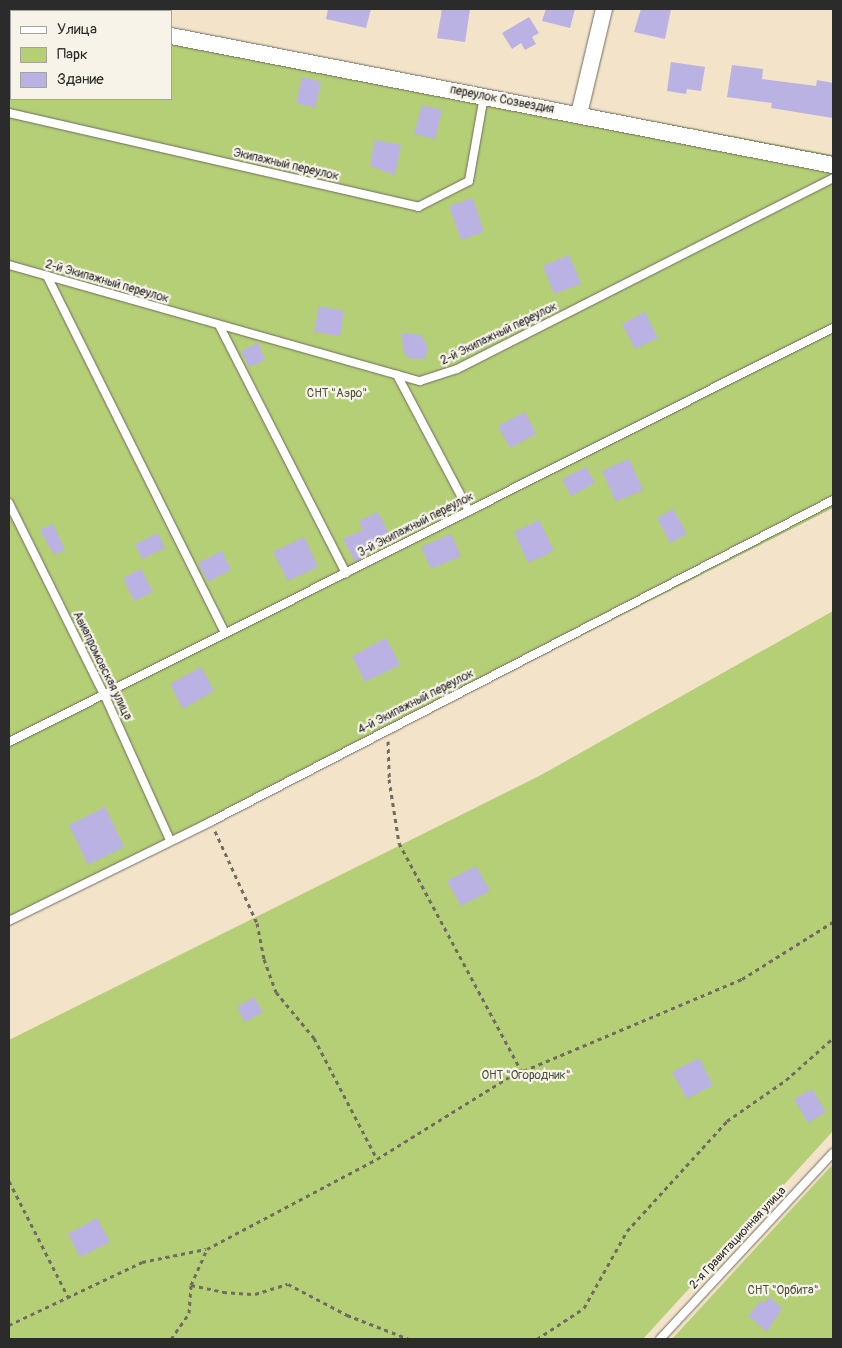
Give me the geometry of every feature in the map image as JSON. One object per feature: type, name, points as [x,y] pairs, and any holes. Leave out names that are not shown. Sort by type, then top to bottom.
[{"type":"street","points":[[578,114],[604,9]]},
{"type":"street","name":"переулок Созвездия","points":[[172,36],[833,165]]},
{"type":"lane","name":"Экипажный переулок","points":[[9,113],[418,207],[469,181],[484,96]]},
{"type":"lane","name":"2-й Экипажный переулок","points":[[9,265],[420,381],[457,369],[833,178]]},
{"type":"lane","points":[[47,276],[226,633]]},
{"type":"lane","points":[[219,325],[346,573]]},
{"type":"lane","name":"3-й Экипажный переулок","points":[[9,742],[833,328]]},
{"type":"lane","points":[[397,375],[470,511]]},
{"type":"lane","name":"4-й Экипажный переулок","points":[[9,921],[170,840],[210,822],[833,500]]},
{"type":"lane","name":"Авиапромовская улица","points":[[9,503],[104,694],[170,840]]},
{"type":"lane","name":"2-я Гравитационная улица","points":[[660,1339],[833,1153]]},
{"type":"path","points":[[388,730],[389,779],[399,843],[522,1072]]},
{"type":"path","points":[[210,822],[257,923],[264,959],[276,992],[314,1038],[377,1159]]},
{"type":"path","points":[[9,1324],[142,1262],[207,1249],[377,1159],[522,1072],[742,979],[833,922]]},
{"type":"path","points":[[537,1339],[584,1308],[627,1231],[727,1121],[786,1080],[833,1038]]},
{"type":"path","points":[[9,1181],[68,1297]]},
{"type":"path","points":[[171,1339],[189,1313],[191,1285],[207,1249]]},
{"type":"path","points":[[191,1285],[223,1292],[255,1294],[288,1284],[347,1315],[409,1339]]},
{"type":"green space","name":"СНТ \"Аэро\"","points":[[9,9],[38,10],[10,10],[10,100],[172,100],[172,31],[833,155],[833,508],[9,926]]},
{"type":"green space","name":"ОНТ \"Огородник\"","points":[[833,611],[833,1131],[643,1339],[9,1339],[9,1040],[541,775]]},
{"type":"green space","name":"СНТ \"Орбита\"","points":[[833,1164],[833,1339],[672,1339]]},
{"type":"building","points":[[328,9],[371,9],[366,28],[326,19]]},
{"type":"building","points":[[442,9],[470,9],[465,42],[437,38]]},
{"type":"building","points":[[546,9],[575,9],[570,28],[542,21]]},
{"type":"building","points":[[641,9],[671,9],[665,39],[634,32]]},
{"type":"building","points":[[529,17],[539,33],[532,37],[536,44],[525,50],[521,43],[512,49],[502,33]]},
{"type":"building","points":[[671,62],[705,67],[701,91],[687,89],[686,94],[667,91]]},
{"type":"building","points":[[732,65],[763,69],[762,79],[816,86],[817,80],[833,83],[833,118],[771,108],[772,103],[727,97]]},
{"type":"building","points":[[302,77],[321,82],[315,108],[296,103]]},
{"type":"building","points":[[422,105],[442,110],[435,139],[414,134]]},
{"type":"building","points":[[375,140],[401,145],[395,175],[370,166]]},
{"type":"building","points":[[473,198],[484,232],[461,240],[449,206]]},
{"type":"building","points":[[569,255],[581,284],[554,294],[543,266]]},
{"type":"building","points":[[319,306],[344,311],[340,336],[314,332]]},
{"type":"building","points":[[645,312],[658,338],[635,349],[622,324]]},
{"type":"building","points":[[402,333],[421,335],[428,347],[425,359],[408,358],[403,350]]},
{"type":"building","points":[[258,343],[265,360],[249,367],[241,351]]},
{"type":"building","points":[[525,412],[536,434],[510,448],[498,426]]},
{"type":"building","points":[[629,459],[643,490],[616,502],[602,471]]},
{"type":"building","points":[[586,467],[595,483],[571,496],[562,479]]},
{"type":"building","points":[[673,509],[687,534],[670,543],[657,518]]},
{"type":"building","points":[[378,512],[391,538],[355,562],[343,539],[363,530],[359,521]]},
{"type":"building","points":[[539,520],[554,551],[528,563],[514,532]]},
{"type":"building","points":[[53,524],[65,550],[54,555],[40,530]]},
{"type":"building","points":[[158,533],[165,548],[142,559],[135,544]]},
{"type":"building","points":[[451,534],[461,556],[431,569],[421,547]]},
{"type":"building","points":[[304,537],[318,567],[288,581],[273,552]]},
{"type":"building","points":[[222,551],[231,570],[208,582],[198,563]]},
{"type":"building","points":[[141,569],[153,592],[134,601],[123,578]]},
{"type":"building","points":[[386,638],[400,665],[365,682],[352,656]]},
{"type":"building","points":[[201,667],[214,691],[183,709],[170,684]]},
{"type":"building","points":[[105,807],[124,847],[88,865],[69,825]]},
{"type":"building","points":[[476,866],[490,891],[461,906],[447,881]]},
{"type":"building","points":[[254,997],[263,1012],[245,1022],[237,1007]]},
{"type":"building","points":[[699,1058],[713,1085],[687,1099],[672,1072]]},
{"type":"building","points":[[812,1089],[826,1112],[808,1123],[794,1099]]},
{"type":"building","points":[[97,1218],[110,1242],[80,1257],[68,1234]]},
{"type":"building","points":[[769,1297],[782,1308],[767,1332],[748,1316],[761,1301],[764,1303]]}]
